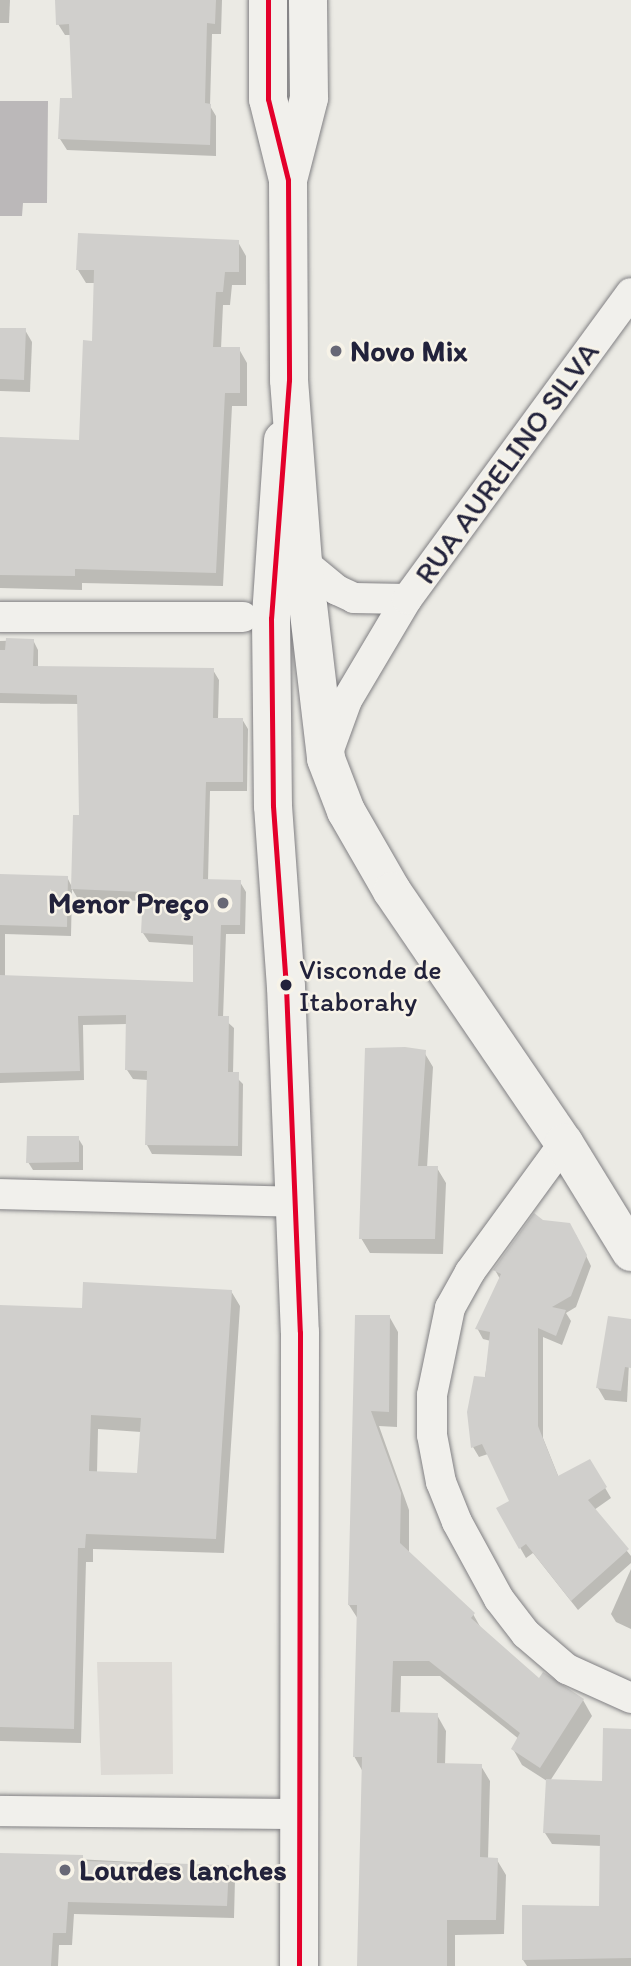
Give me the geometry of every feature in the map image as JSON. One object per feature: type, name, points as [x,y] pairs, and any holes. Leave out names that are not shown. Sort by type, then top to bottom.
[{"type":"street","points":[[268,0],[268,99],[288,180],[289,380],[303,562],[326,759],[346,811],[392,891],[564,1143],[631,1252]]},
{"type":"street","points":[[288,180],[309,98],[308,0]]},
{"type":"street","name":"RUA AURELINO SILVA","points":[[326,759],[347,699],[407,599],[631,293]]},
{"type":"street","points":[[289,380],[274,536],[272,712],[273,806],[297,1202],[299,1966]]},
{"type":"street","name":"RUA AURELINO SILVA","points":[[303,562],[337,590],[354,598],[407,599]]},
{"type":"street","points":[[0,617],[243,617]]},
{"type":"street","points":[[564,1143],[470,1272],[450,1308],[432,1395],[432,1435],[441,1482],[457,1521],[499,1600],[526,1634],[567,1669],[631,1698]]},
{"type":"street","points":[[0,1194],[297,1202]]},
{"type":"street","points":[[0,1811],[299,1814]]},
{"type":"shaded area","points":[[0,101],[48,101],[47,203],[23,203],[22,216],[0,216]]},
{"type":"shaded area","points":[[97,1662],[172,1662],[173,1774],[101,1775]]},
{"type":"building","points":[[55,0],[216,0],[215,24],[207,23],[205,103],[211,104],[210,145],[58,139],[60,98],[72,98],[69,24],[56,25]]},
{"type":"building","points":[[78,233],[239,240],[239,272],[225,272],[223,292],[216,292],[213,347],[240,347],[240,393],[225,393],[216,573],[75,569],[75,576],[0,575],[0,437],[79,440],[83,340],[92,341],[94,270],[76,270]]},
{"type":"building","points":[[0,328],[26,328],[24,380],[0,379]]},
{"type":"building","points":[[6,638],[34,639],[33,666],[214,668],[213,718],[243,718],[243,782],[206,782],[203,879],[241,880],[240,925],[221,925],[218,1016],[229,1016],[228,1072],[239,1072],[238,1146],[145,1145],[147,1071],[125,1070],[126,1015],[78,1016],[80,1071],[0,1073],[0,975],[193,982],[193,936],[141,933],[143,892],[71,889],[73,815],[79,815],[77,695],[0,693],[0,650],[5,650]]},
{"type":"building","points":[[0,874],[68,876],[67,927],[0,925]]},
{"type":"building","points":[[405,1047],[426,1050],[418,1166],[438,1166],[435,1239],[359,1239],[365,1048]]},
{"type":"building","points":[[27,1136],[79,1136],[79,1162],[26,1163]]},
{"type":"building","points":[[534,1213],[543,1220],[570,1223],[587,1255],[571,1296],[552,1307],[566,1310],[556,1336],[538,1328],[538,1426],[558,1476],[590,1459],[607,1487],[588,1500],[629,1549],[571,1601],[526,1544],[519,1549],[496,1508],[509,1501],[482,1444],[471,1448],[467,1412],[474,1376],[485,1377],[490,1332],[475,1329],[501,1274],[493,1270]]},
{"type":"building","points":[[83,1282],[232,1290],[216,1539],[86,1534],[85,1548],[78,1548],[74,1729],[0,1727],[0,1305],[82,1308]],"holes":[[[91,1415],[141,1418],[137,1473],[89,1471]]]},
{"type":"building","points":[[355,1315],[390,1315],[389,1412],[371,1411],[401,1493],[400,1543],[475,1613],[471,1618],[539,1678],[543,1672],[584,1699],[540,1768],[511,1749],[520,1733],[429,1661],[393,1661],[391,1712],[438,1713],[437,1763],[482,1764],[480,1857],[498,1858],[496,1920],[447,1920],[447,1966],[357,1966],[362,1757],[353,1757],[357,1605],[348,1605]]},
{"type":"building","points":[[608,1316],[631,1319],[631,1368],[625,1367],[621,1391],[596,1388]]},
{"type":"building","points":[[603,1728],[631,1729],[631,1958],[522,1960],[522,1905],[599,1906],[600,1835],[543,1833],[546,1779],[602,1781]]},
{"type":"building","points":[[0,1853],[83,1855],[83,1861],[229,1865],[227,1906],[68,1902],[66,1933],[53,1933],[51,1966],[0,1966]]},
{"type":"transit line","points":[[268,0],[268,99],[288,180],[289,380],[271,618],[273,806],[286,987],[300,1332],[299,1966]]},
{"type":"place","name":"Novo Mix","points":[[336,351]]},
{"type":"place","name":"Menor Preço","points":[[223,903]]},
{"type":"place","name":"Visconde de Itaborahy","points":[[286,985]]},
{"type":"place","name":"Lourdes lanches","points":[[65,1870]]}]
